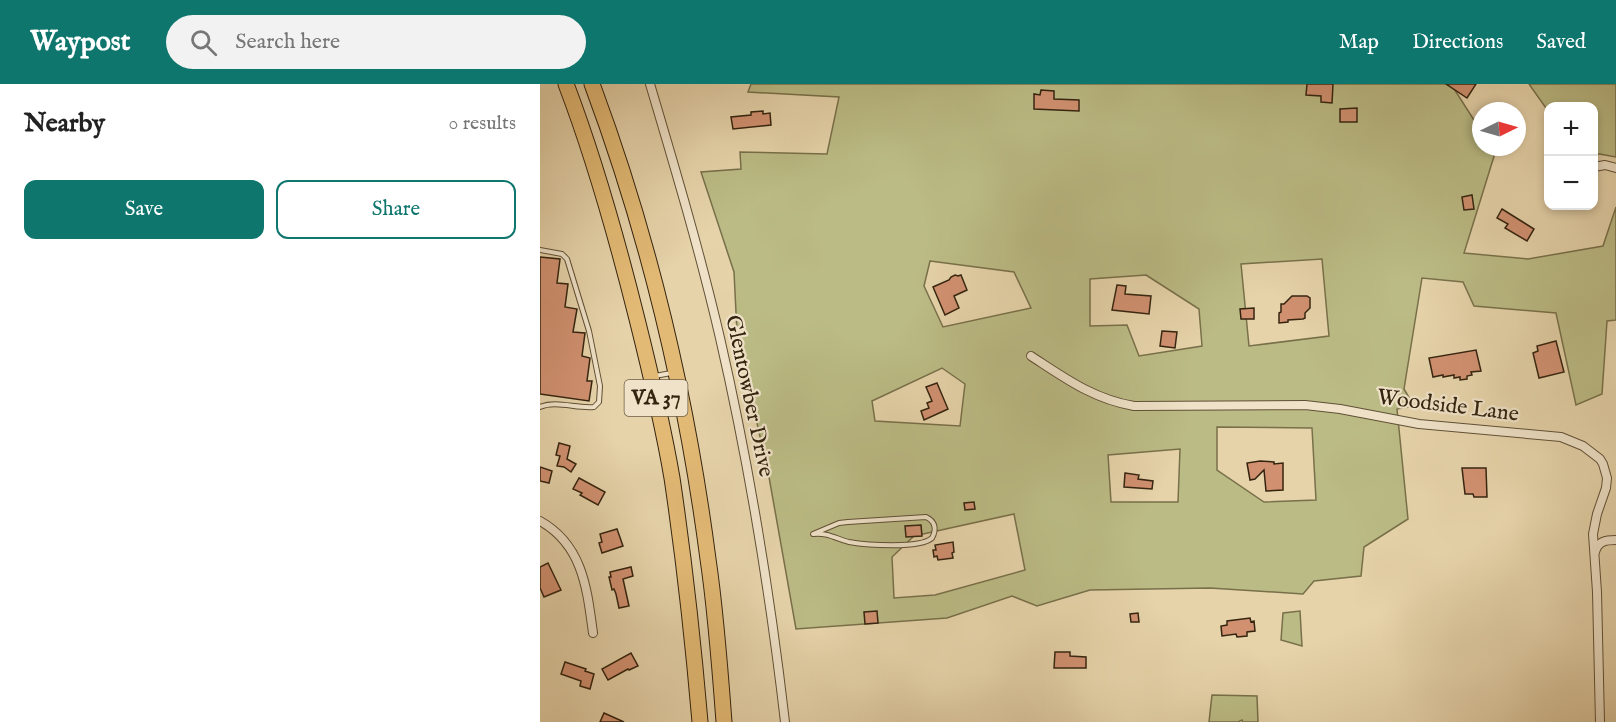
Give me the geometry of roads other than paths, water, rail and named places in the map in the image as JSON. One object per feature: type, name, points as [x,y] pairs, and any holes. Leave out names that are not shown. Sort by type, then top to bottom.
[{"type":"highway","points":[[561,84],[609,214]]},
{"type":"highway","name":"VA 37","points":[[566,84],[609,214],[652,377],[672,476],[689,604],[700,722]]},
{"type":"highway","name":"VA 37","points":[[592,84],[631,198],[675,372],[696,475],[708,558],[724,722]]},
{"type":"street","name":"Glentowber Drive","points":[[650,84],[700,259],[735,407],[766,585],[785,722]]},
{"type":"street","points":[[1598,166],[1605,165],[1616,168]]},
{"type":"street","name":"Woodside Lane","points":[[1031,356],[1088,392],[1134,406],[1305,405],[1340,409],[1419,424],[1551,436],[1572,440],[1583,446],[1603,464],[1606,472],[1606,488],[1594,526],[1600,722]]},
{"type":"street","points":[[540,520],[561,536],[575,556],[584,581],[593,633]]},
{"type":"street","points":[[1595,552],[1600,543],[1616,540]]},
{"type":"lane","points":[[540,250],[562,254],[567,259],[589,331],[600,386],[599,402],[594,407],[547,404],[540,406]]},
{"type":"lane","points":[[652,377],[675,372]]},
{"type":"lane","points":[[926,517],[936,529],[932,538],[923,543],[878,545],[855,543],[818,533],[813,534],[839,523],[926,517]]}]
